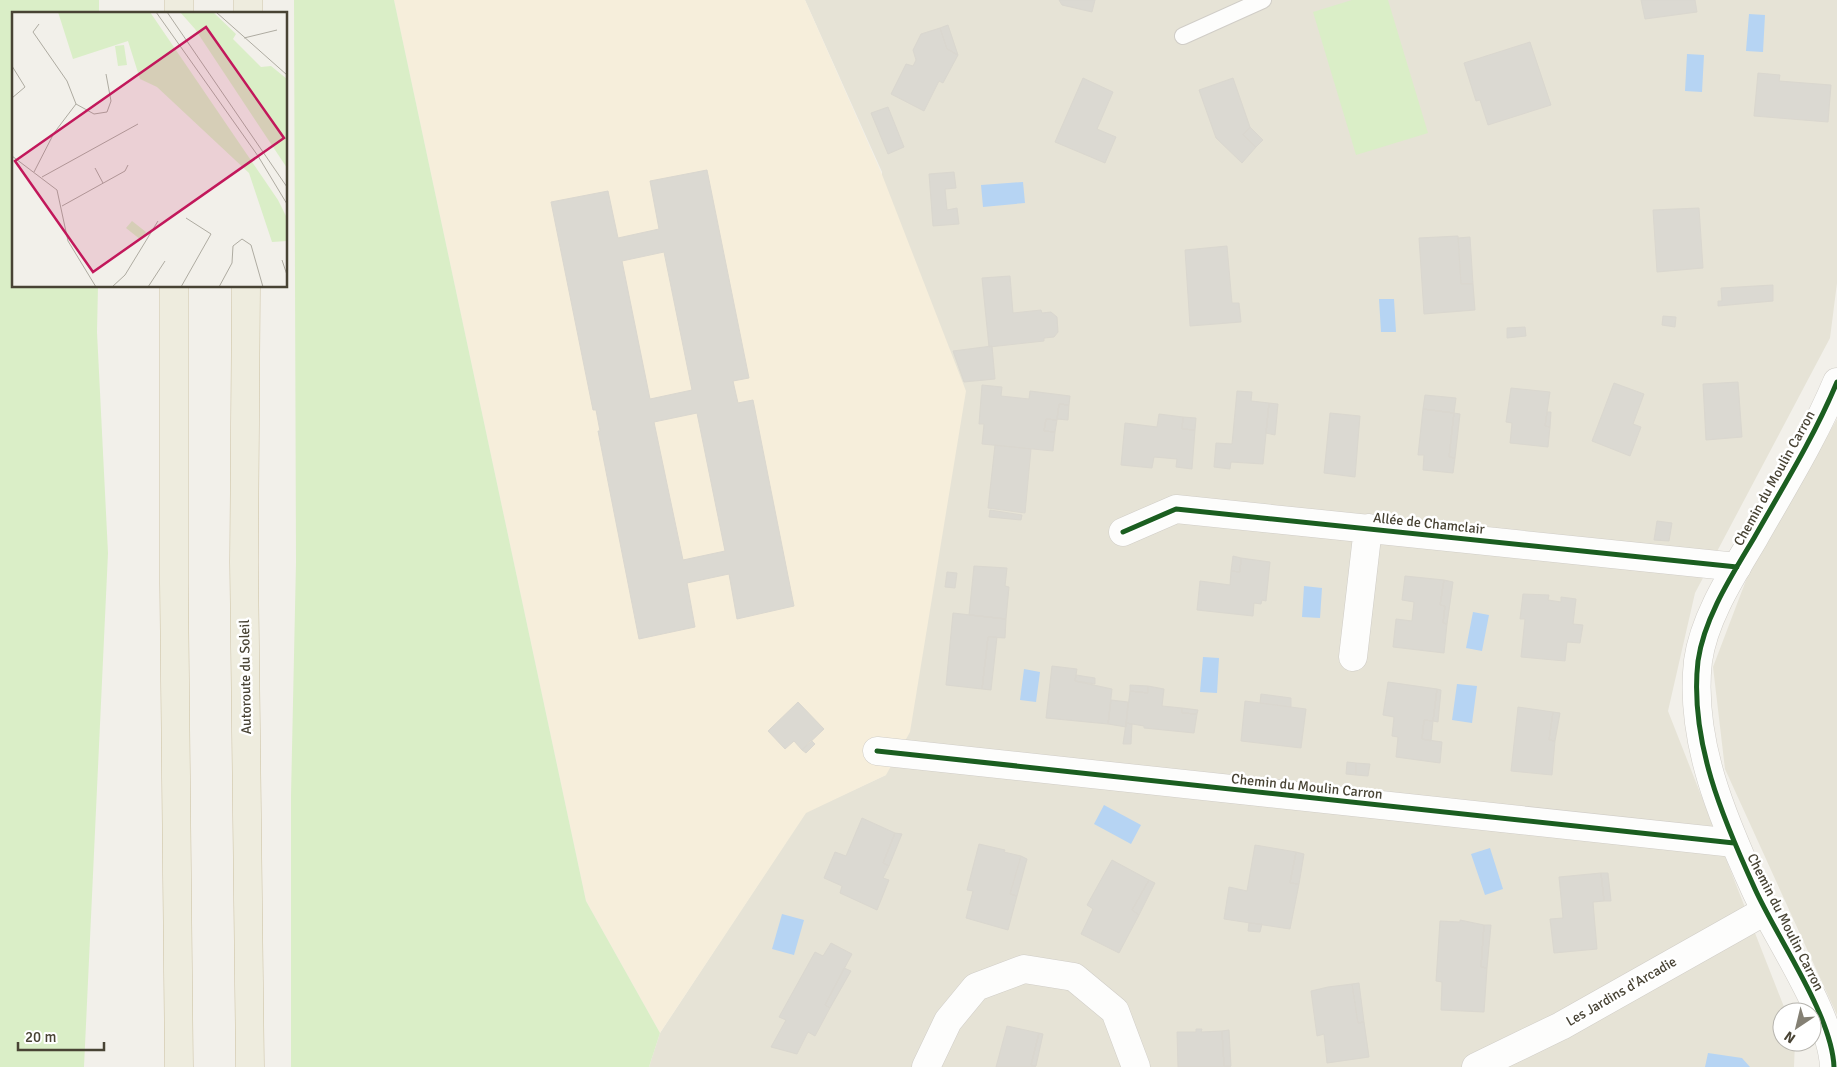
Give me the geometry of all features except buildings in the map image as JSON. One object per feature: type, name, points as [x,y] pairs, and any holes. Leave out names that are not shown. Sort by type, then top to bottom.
[{"type":"highway","points":[[174,288],[174,583],[179,1067]]},
{"type":"highway","name":"Autoroute du Soleil","points":[[246,288],[244,572],[250,1067]]},
{"type":"street","name":"Chemin du Moulin Carron","points":[[1834,1067],[1822,1020],[1765,911],[1734,844],[1710,774],[1700,728],[1696,690],[1699,659],[1711,619],[1737,567],[1819,426],[1837,382]]},
{"type":"street","name":"Allée de Chamclair","points":[[1123,532],[1176,509],[1737,567]]},
{"type":"street","name":"Allée de Chamclair","points":[[1353,657],[1368,528]]},
{"type":"street","name":"Chemin du Moulin Carron","points":[[877,751],[1734,844]]},
{"type":"street","name":"Les Jardins d'Arcadie","points":[[1476,1067],[1561,1026],[1765,911]]},
{"type":"street","points":[[926,1067],[948,1021],[976,987],[1024,969],[1074,977],[1114,1011],[1136,1067]]},
{"type":"lane","points":[[1184,36],[1263,0]]},
{"type":"shaded area","points":[[394,0],[805,0],[881,172],[966,391],[910,732],[886,775],[806,813],[660,1033],[586,901]]},
{"type":"shaded area","points":[[805,0],[1837,0],[1837,283],[1830,338],[1695,593],[1668,711],[1782,1002],[1772,1002],[1772,1052],[1795,1052],[1794,1067],[649,1067],[660,1033],[806,812],[886,775],[882,172]]},
{"type":"shaded area","points":[[1837,419],[1837,1015],[1725,769],[1713,667],[1748,575]]},
{"type":"green space","points":[[0,0],[99,0],[99,12],[12,12],[12,288],[98,288],[97,332],[108,553],[84,1067],[0,1067]]},
{"type":"green space","points":[[294,0],[394,0],[586,901],[660,1033],[649,1067],[291,1067],[291,796],[296,562]]},
{"type":"green space","points":[[1352,0],[1388,0],[1428,133],[1356,155],[1313,12]]},
{"type":"water","points":[[1749,14],[1765,15],[1763,52],[1746,51]]},
{"type":"water","points":[[1687,54],[1704,55],[1702,92],[1685,91]]},
{"type":"water","points":[[1023,182],[1025,203],[983,207],[981,185]]},
{"type":"water","points":[[1379,299],[1394,299],[1396,332],[1381,332]]},
{"type":"water","points":[[1304,586],[1322,588],[1320,618],[1302,617]]},
{"type":"water","points":[[1473,612],[1489,615],[1482,651],[1466,648]]},
{"type":"water","points":[[1203,657],[1219,658],[1217,693],[1200,692]]},
{"type":"water","points":[[1024,669],[1040,672],[1036,702],[1020,700]]},
{"type":"water","points":[[1457,684],[1477,686],[1472,723],[1452,720]]},
{"type":"water","points":[[1104,805],[1141,825],[1131,844],[1094,824]]},
{"type":"water","points":[[1490,848],[1503,889],[1485,895],[1471,854]]},
{"type":"water","points":[[782,914],[804,920],[794,955],[772,949]]},
{"type":"water","points":[[1708,1053],[1742,1058],[1750,1067],[1705,1067]]},
{"type":"cycle path","points":[[1834,1067],[1831,1046],[1814,1001],[1765,909],[1731,835],[1711,778],[1704,749],[1697,691],[1698,661],[1701,645],[1720,597],[1787,481],[1837,382]]},
{"type":"cycle path","points":[[1123,532],[1176,509],[1737,567]]},
{"type":"cycle path","points":[[877,751],[1734,843]]}]
